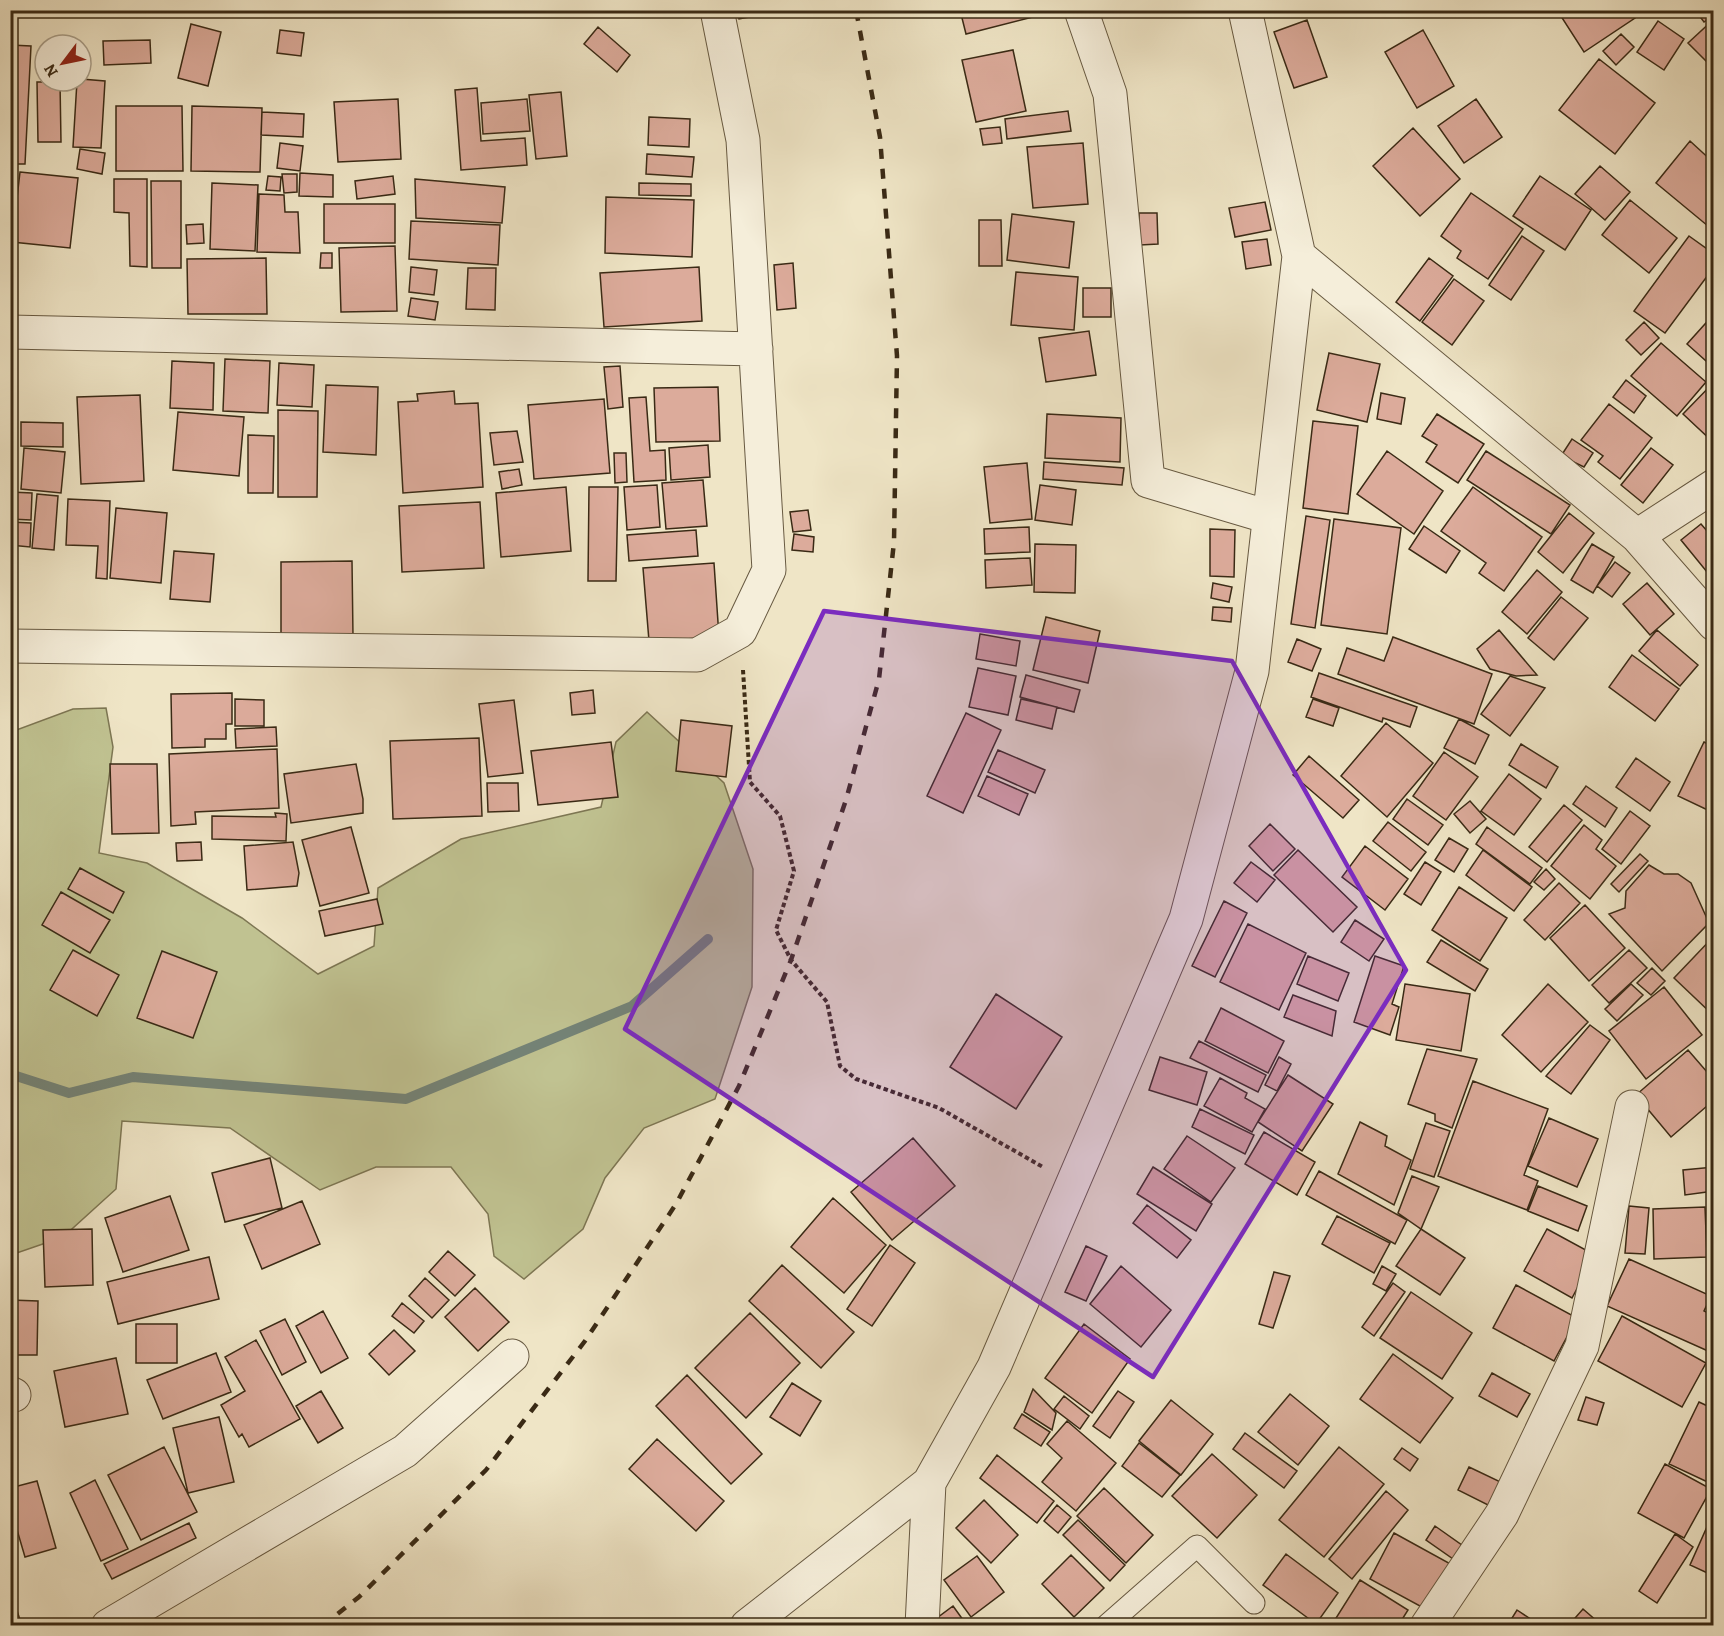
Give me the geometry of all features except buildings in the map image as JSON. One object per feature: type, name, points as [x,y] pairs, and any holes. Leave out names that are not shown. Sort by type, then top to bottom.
[{"type":"street","points":[[10,646],[697,655],[740,631],[769,570],[743,140],[717,10]]},
{"type":"street","points":[[1081,10],[1110,93],[1148,481],[1269,517]]},
{"type":"street","points":[[747,1626],[929,1484],[994,1367],[1186,919],[1252,671],[1299,256],[1245,10]]},
{"type":"street","points":[[1299,256],[1637,536],[1713,624]]},
{"type":"street","points":[[10,332],[756,349]]},
{"type":"street","points":[[1637,536],[1713,486]]},
{"type":"street","points":[[1426,1626],[1502,1514],[1582,1346],[1632,1107]]},
{"type":"street","points":[[108,1626],[405,1451],[513,1356]]},
{"type":"street","points":[[922,1626],[929,1484]]},
{"type":"lane","points":[[1106,1626],[1197,1546],[1254,1603]]},
{"type":"path","points":[[740,631],[750,782],[780,816],[794,871],[776,930],[791,960],[827,1002],[840,1066],[856,1079],[939,1108],[1072,1184]]},
{"type":"highlighted area","points":[[824,611],[1232,661],[1406,970],[1153,1377],[625,1029]]},
{"type":"green space","points":[[106,708],[113,747],[99,853],[147,863],[242,918],[318,974],[374,946],[378,888],[461,839],[601,807],[616,742],[647,712],[724,783],[753,869],[752,987],[715,1099],[644,1128],[605,1178],[583,1229],[524,1279],[494,1256],[488,1214],[451,1167],[376,1167],[320,1190],[230,1128],[122,1121],[116,1189],[63,1237],[11,1255],[11,732],[73,709]]},
{"type":"waterway","points":[[10,1074],[69,1093],[133,1077],[406,1099],[632,1006],[708,939]]},
{"type":"railway","points":[[322,1626],[359,1597],[486,1470],[585,1341],[676,1204],[739,1086],[791,960],[846,800],[879,679],[894,542],[897,356],[880,137],[856,10]]}]
